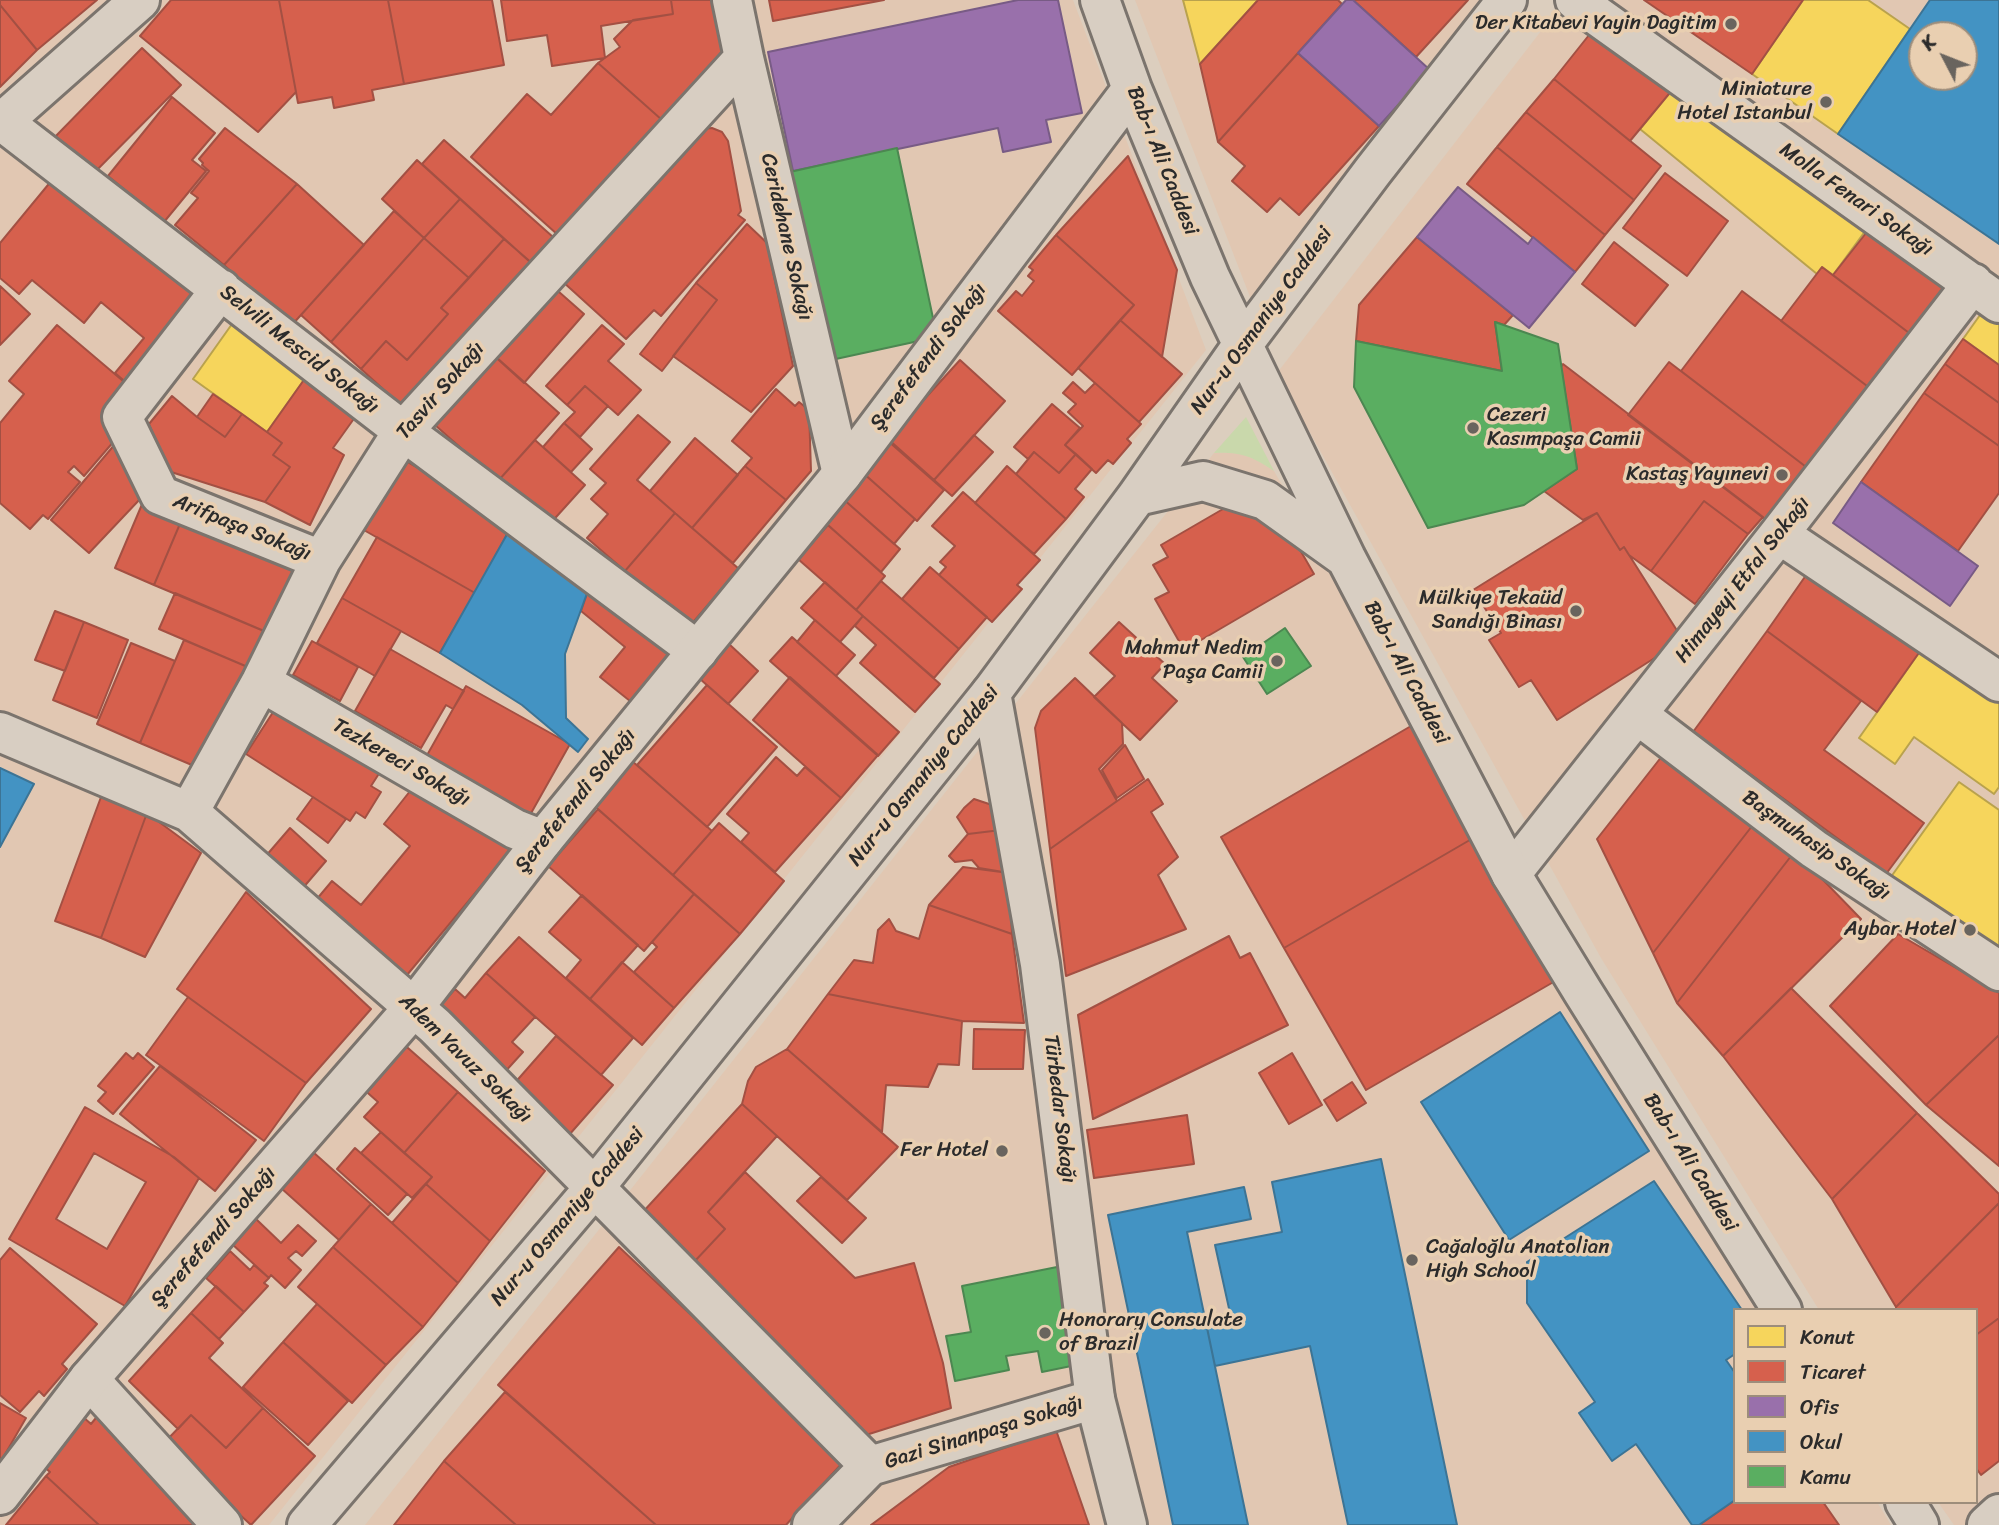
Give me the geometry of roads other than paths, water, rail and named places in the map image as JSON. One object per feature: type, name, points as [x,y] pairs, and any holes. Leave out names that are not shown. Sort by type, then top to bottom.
[{"type":"street","points":[[1,123],[140,0]]},
{"type":"street","name":"Ceridehane Sokağı","points":[[732,0],[842,474]]},
{"type":"street","name":"Bab-ı Ali Caddesi","points":[[1100,0],[1132,89],[1210,277],[1346,558],[1511,874],[1781,1308]]},
{"type":"street","name":"Nur-u Osmaniye Caddesi","points":[[307,1525],[594,1188],[991,693],[1137,496],[1243,344],[1373,171],[1507,0]]},
{"type":"street","name":"Molla Fenari Sokağı","points":[[1575,0],[1986,293]]},
{"type":"street","name":"Tasvir Sokağı","points":[[189,812],[261,682],[321,560],[403,430],[744,58]]},
{"type":"street","name":"Şerefefendi Sokağı","points":[[0,1495],[89,1380],[414,1007],[543,841],[842,474],[1132,89]]},
{"type":"street","name":"Selvili Mescid Sokağı","points":[[1,123],[698,651]]},
{"type":"street","name":"Arifpaşa Sokağı","points":[[221,289],[122,417],[160,495],[321,560]]},
{"type":"street","name":"Himayeyi Etfal Sokağı","points":[[1511,874],[1779,534],[1986,293]]},
{"type":"street","points":[[1137,496],[1203,481],[1265,500],[1346,558]]},
{"type":"street","points":[[1779,534],[1999,682]]},
{"type":"street","name":"Tezkereci Sokağı","points":[[261,682],[515,829],[543,841]]},
{"type":"street","name":"Türbedar Sokağı","points":[[991,693],[1040,964],[1095,1399],[1127,1525]]},
{"type":"street","name":"Başmuhasip Sokağı","points":[[1638,715],[1814,849],[1999,971]]},
{"type":"street","name":"Adem Yavuz Sokağı","points":[[0,732],[189,812],[435,1026],[870,1466]]},
{"type":"street","points":[[89,1380],[222,1525]]},
{"type":"street","name":"Gazi Sinanpaşa Sokağı","points":[[812,1525],[870,1466],[1095,1399]]},
{"type":"street","points":[[1906,1504],[1919,1525]]},
{"type":"street","points":[[1987,1525],[1999,1514]]},
{"type":"place","name":"Der Kitabevi Yayin Dagitim","points":[[1731,24]]},
{"type":"place","name":"Miniature Hotel Istanbul","points":[[1826,102]]},
{"type":"place","name":"Cezeri Kasımpaşa Camii","points":[[1473,428]]},
{"type":"place","name":"Kastaş Yayınevi","points":[[1782,475]]},
{"type":"place","name":"Mülkiye Tekaüd Sandığı Binası","points":[[1576,611]]},
{"type":"place","name":"Mahmut Nedim Paşa Camii","points":[[1277,661]]},
{"type":"place","name":"Aybar Hotel","points":[[1970,930]]},
{"type":"place","name":"Fer Hotel","points":[[1002,1151]]},
{"type":"place","name":"Cağaloğlu Anatolian High School","points":[[1412,1260]]},
{"type":"place","name":"Honorary Consulate of Brazil","points":[[1045,1333]]}]
